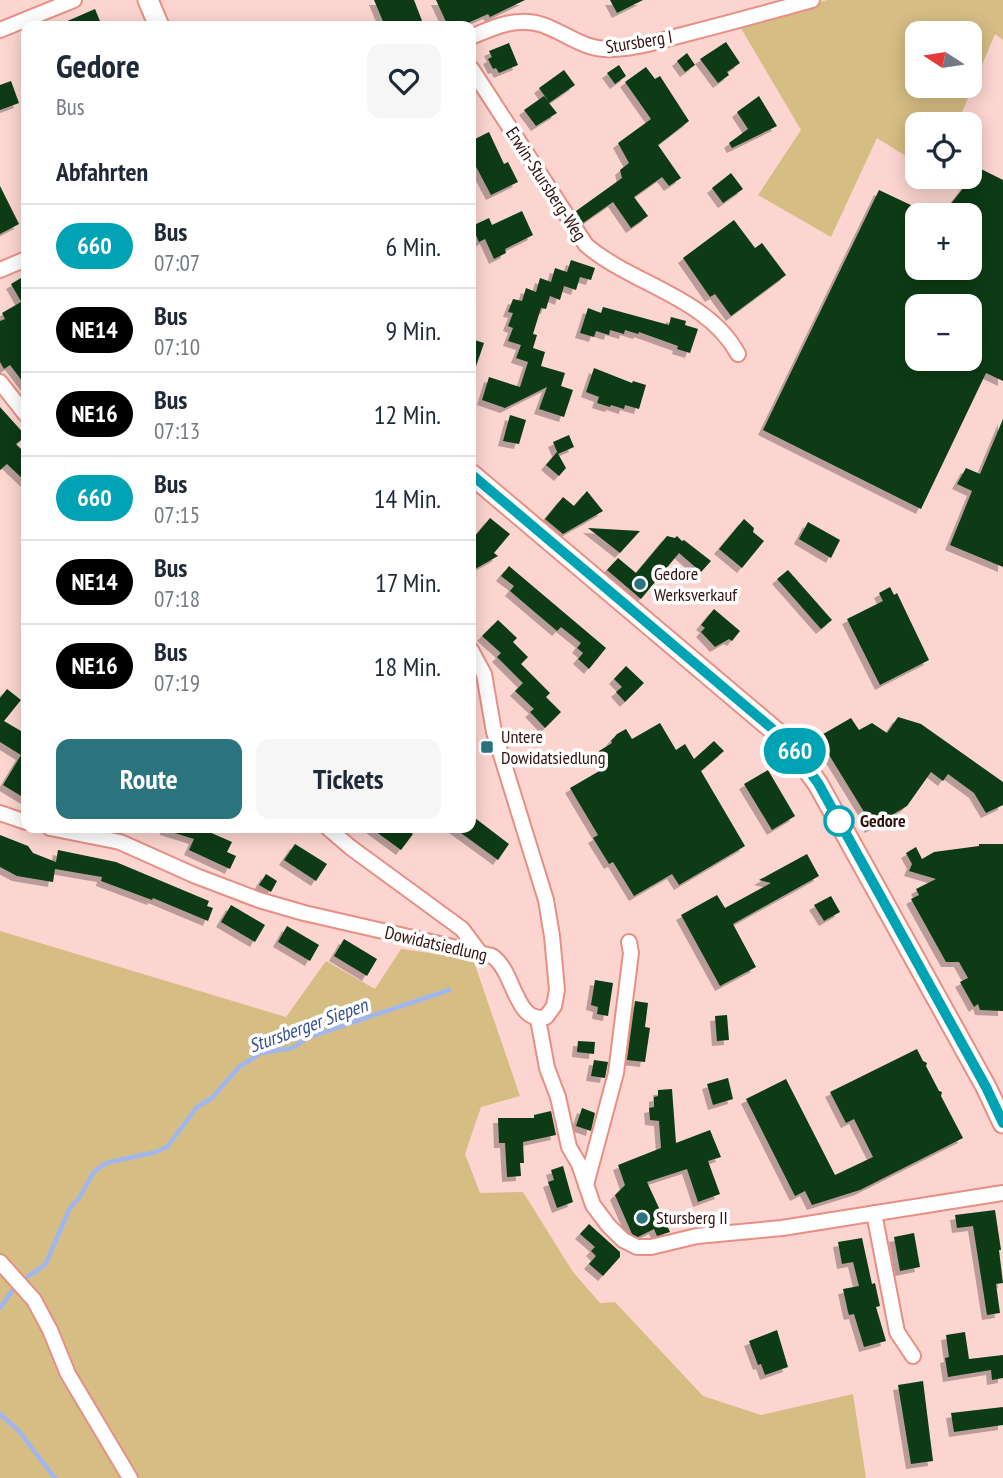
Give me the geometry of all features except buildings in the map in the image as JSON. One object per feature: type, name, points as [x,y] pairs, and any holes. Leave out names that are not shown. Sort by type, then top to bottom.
[{"type":"main road","points":[[148,0],[157,21]]},
{"type":"main road","points":[[476,478],[788,742],[818,783],[986,1087],[1003,1123]]},
{"type":"street","points":[[22,21],[74,0]]},
{"type":"street","name":"Stursberg I","points":[[476,35],[511,22],[527,22],[543,25],[578,44],[613,49],[643,45],[812,0]]},
{"type":"street","points":[[0,30],[21,21]]},
{"type":"street","name":"Erwin-Stursberg-Weg","points":[[476,76],[586,245],[603,260],[700,312],[723,331],[738,354]]},
{"type":"street","points":[[0,270],[21,260]]},
{"type":"street","points":[[0,382],[21,409]]},
{"type":"street","points":[[476,659],[484,674],[494,732],[546,900],[557,990],[554,1006],[546,1017],[538,1019],[547,1068],[558,1097],[569,1147],[579,1164],[593,1205],[608,1225],[623,1240],[637,1247],[651,1247],[697,1236],[782,1228],[1003,1193]]},
{"type":"street","points":[[0,813],[21,820]]},
{"type":"street","name":"Dowidatsiedlung","points":[[75,833],[120,842],[196,876],[282,906],[398,936],[492,956],[500,962],[524,1010],[531,1017],[538,1019]]},
{"type":"street","points":[[334,833],[462,929],[480,953]]},
{"type":"street","points":[[586,1187],[616,1073],[631,953],[629,942]]},
{"type":"street","points":[[874,1213],[897,1332],[913,1356]]},
{"type":"street","points":[[0,1262],[34,1300],[68,1374],[130,1478]]},
{"type":"shaded area","points":[[827,0],[1003,0],[1003,40],[995,34],[982,65],[982,21],[905,21],[905,98],[968,98],[962,112],[905,112],[905,156],[877,138],[831,237],[758,195],[801,130],[739,25]]},
{"type":"shaded area","points":[[0,931],[286,1017],[326,961],[375,989],[401,949],[473,959],[520,1096],[481,1107],[465,1154],[480,1193],[523,1192],[573,1272],[600,1303],[615,1302],[703,1396],[761,1415],[853,1394],[866,1478],[0,1478]]},
{"type":"waterway","name":"Stursberger Siepen","points":[[24,1279],[45,1265],[70,1208],[94,1172],[106,1163],[167,1147],[197,1107],[212,1098],[239,1067],[261,1053],[292,1048],[309,1037],[449,990]]},
{"type":"waterway","name":"Stursberger Siepen","points":[[0,1308],[14,1288]]},
{"type":"waterway","points":[[0,1414],[18,1430],[55,1478]]},
{"type":"bus line","name":"660","points":[[476,478],[788,742],[818,783],[986,1087],[1003,1123]]},
{"type":"place","name":"Gedore Werksverkauf","points":[[640,584]]},
{"type":"place","name":"Untere Dowidatsiedlung","points":[[487,747]]},
{"type":"place","name":"Gedore","points":[[839,821]]},
{"type":"place","name":"Stursberg II","points":[[642,1218]]}]
